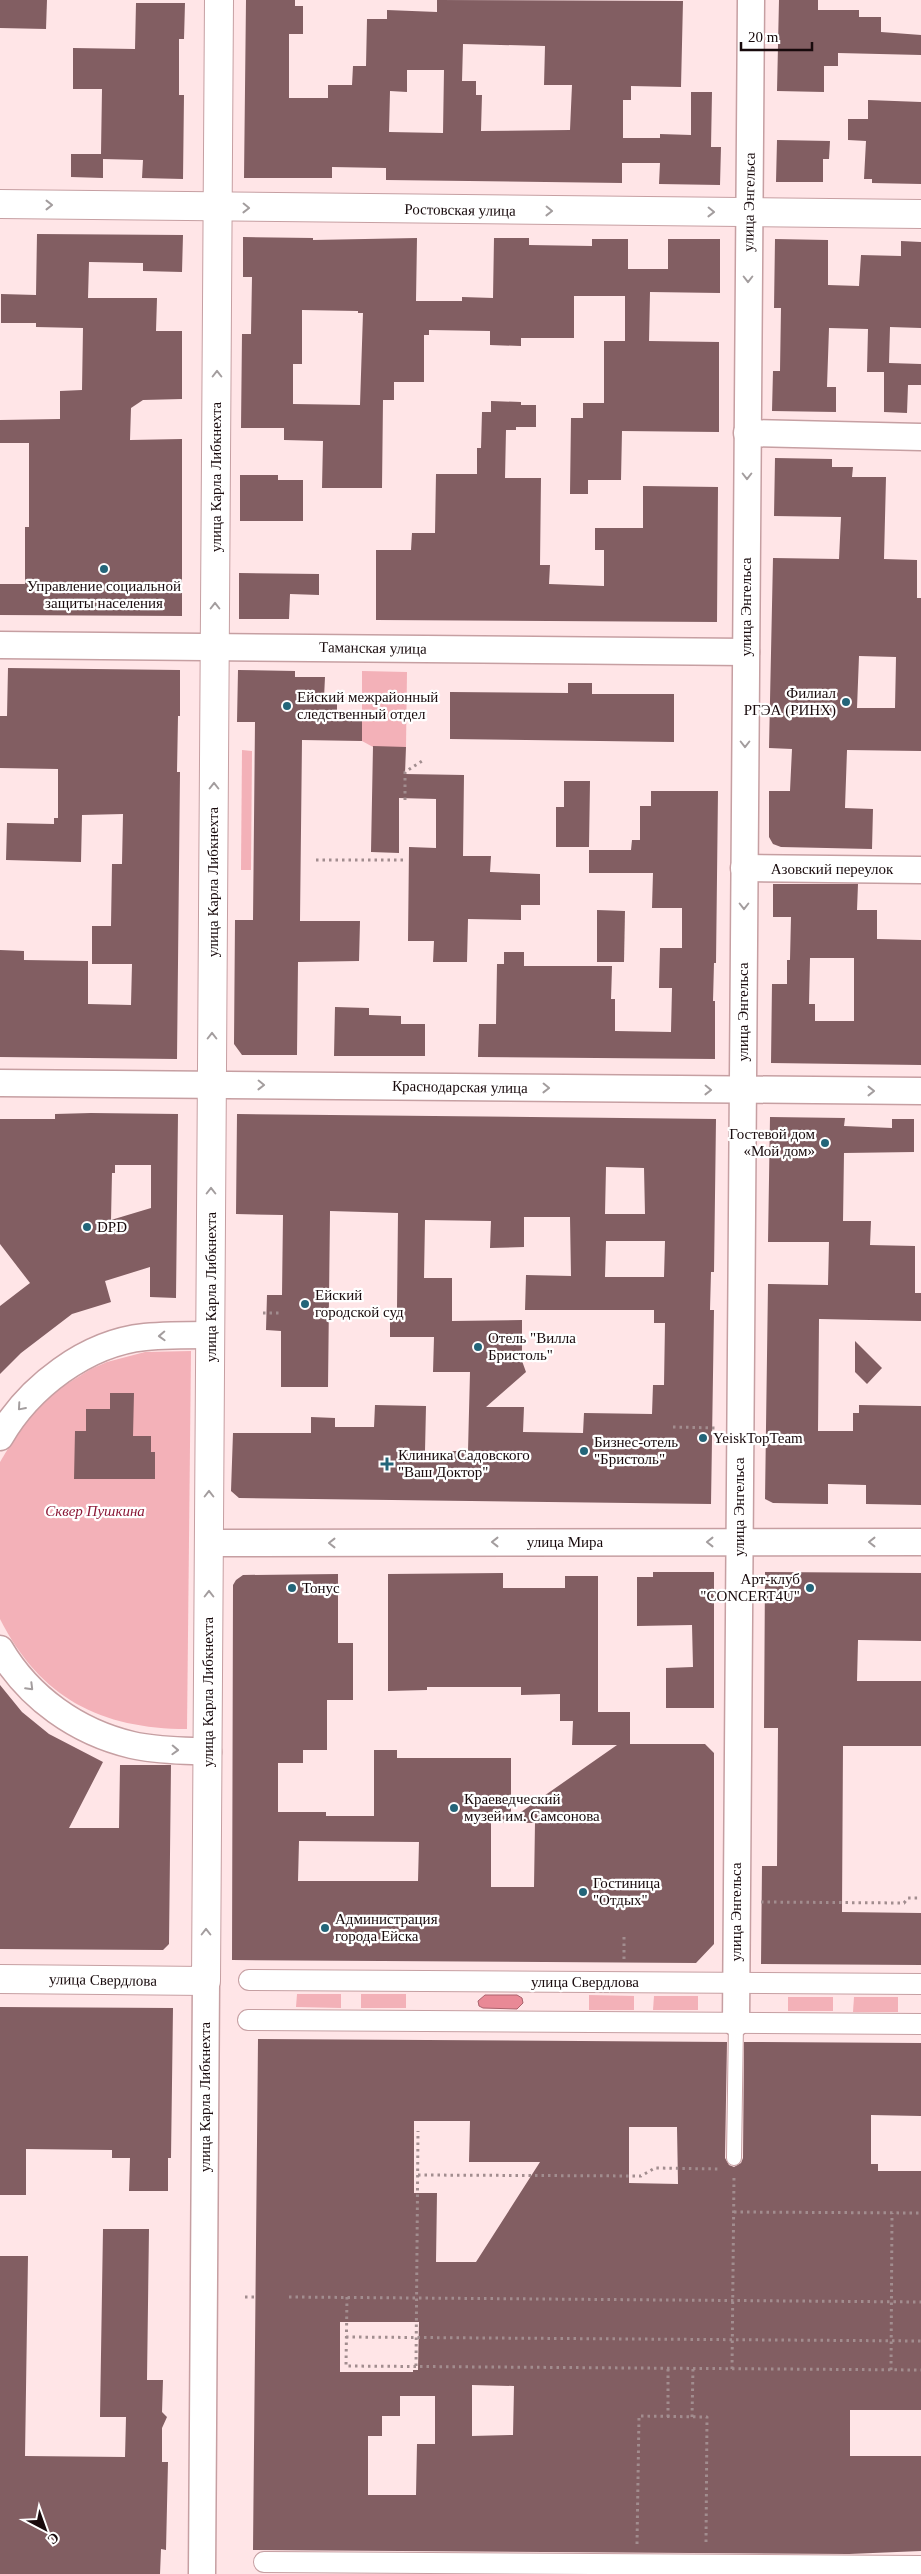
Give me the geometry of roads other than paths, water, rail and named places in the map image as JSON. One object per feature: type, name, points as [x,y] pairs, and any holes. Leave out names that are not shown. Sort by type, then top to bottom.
[{"type":"street","name":"улица Карла Либкнехта","points":[[202,2574],[219,0]]},
{"type":"street","name":"улица Энгельса","points":[[736,2023],[747,433],[752,0]]},
{"type":"street","name":"Ростовская улица","points":[[0,204],[218,208],[921,214]]},
{"type":"street","points":[[747,433],[921,437]]},
{"type":"street","name":"Таманская улица","points":[[0,645],[746,652]]},
{"type":"street","name":"Азовский переулок","points":[[744,868],[921,870]]},
{"type":"street","name":"Краснодарская улица","points":[[0,1083],[921,1091]]},
{"type":"street","points":[[0,1437],[31,1396],[48,1380],[84,1357],[112,1345],[144,1337],[210,1335]]},
{"type":"street","name":"улица Мира","points":[[209,1543],[921,1542]]},
{"type":"street","points":[[0,1649],[17,1673],[39,1697],[60,1714],[87,1729],[133,1745],[157,1749],[208,1752]]},
{"type":"street","name":"улица Свердлова","points":[[0,1979],[206,1981]]},
{"type":"street","name":"улица Свердлова","points":[[249,1980],[921,1984]]},
{"type":"street","points":[[248,2020],[921,2024]]},
{"type":"street","points":[[264,2562],[921,2566]]},
{"type":"lane","points":[[734,2164],[736,2023]]},
{"type":"place","name":"Управление социальной защиты населения","points":[[104,569]]},
{"type":"place","name":"Филиал РГЭА (РИНХ)","points":[[846,702]]},
{"type":"place","name":"Ейский межрайонный следственный отдел","points":[[287,706]]},
{"type":"place","name":"Гостевой дом «Мой дом»","points":[[825,1143]]},
{"type":"place","name":"DPD","points":[[87,1227]]},
{"type":"place","name":"Ейский городской суд","points":[[305,1304]]},
{"type":"place","name":"Отель \"Вилла Бристоль\"","points":[[478,1347]]},
{"type":"place","name":"YeiskTopTeam","points":[[703,1438]]},
{"type":"place","name":"Бизнес-отель \"Бристоль\"","points":[[584,1451]]},
{"type":"place","name":"Клиника Садовского \"Ваш Доктор\"","points":[[387,1464]]},
{"type":"place","name":"Тонус","points":[[292,1588]]},
{"type":"place","name":"Арт-клуб \"CONCERT4U\"","points":[[810,1588]]},
{"type":"place","name":"Краеведческий музей им. Самсонова","points":[[454,1808]]},
{"type":"place","name":"Гостиница \"Отдых\"","points":[[583,1892]]},
{"type":"place","name":"Администрация города Ейска","points":[[325,1928]]},
{"type":"park label","name":"Сквер Пушкина","points":[[95,1511]]}]
